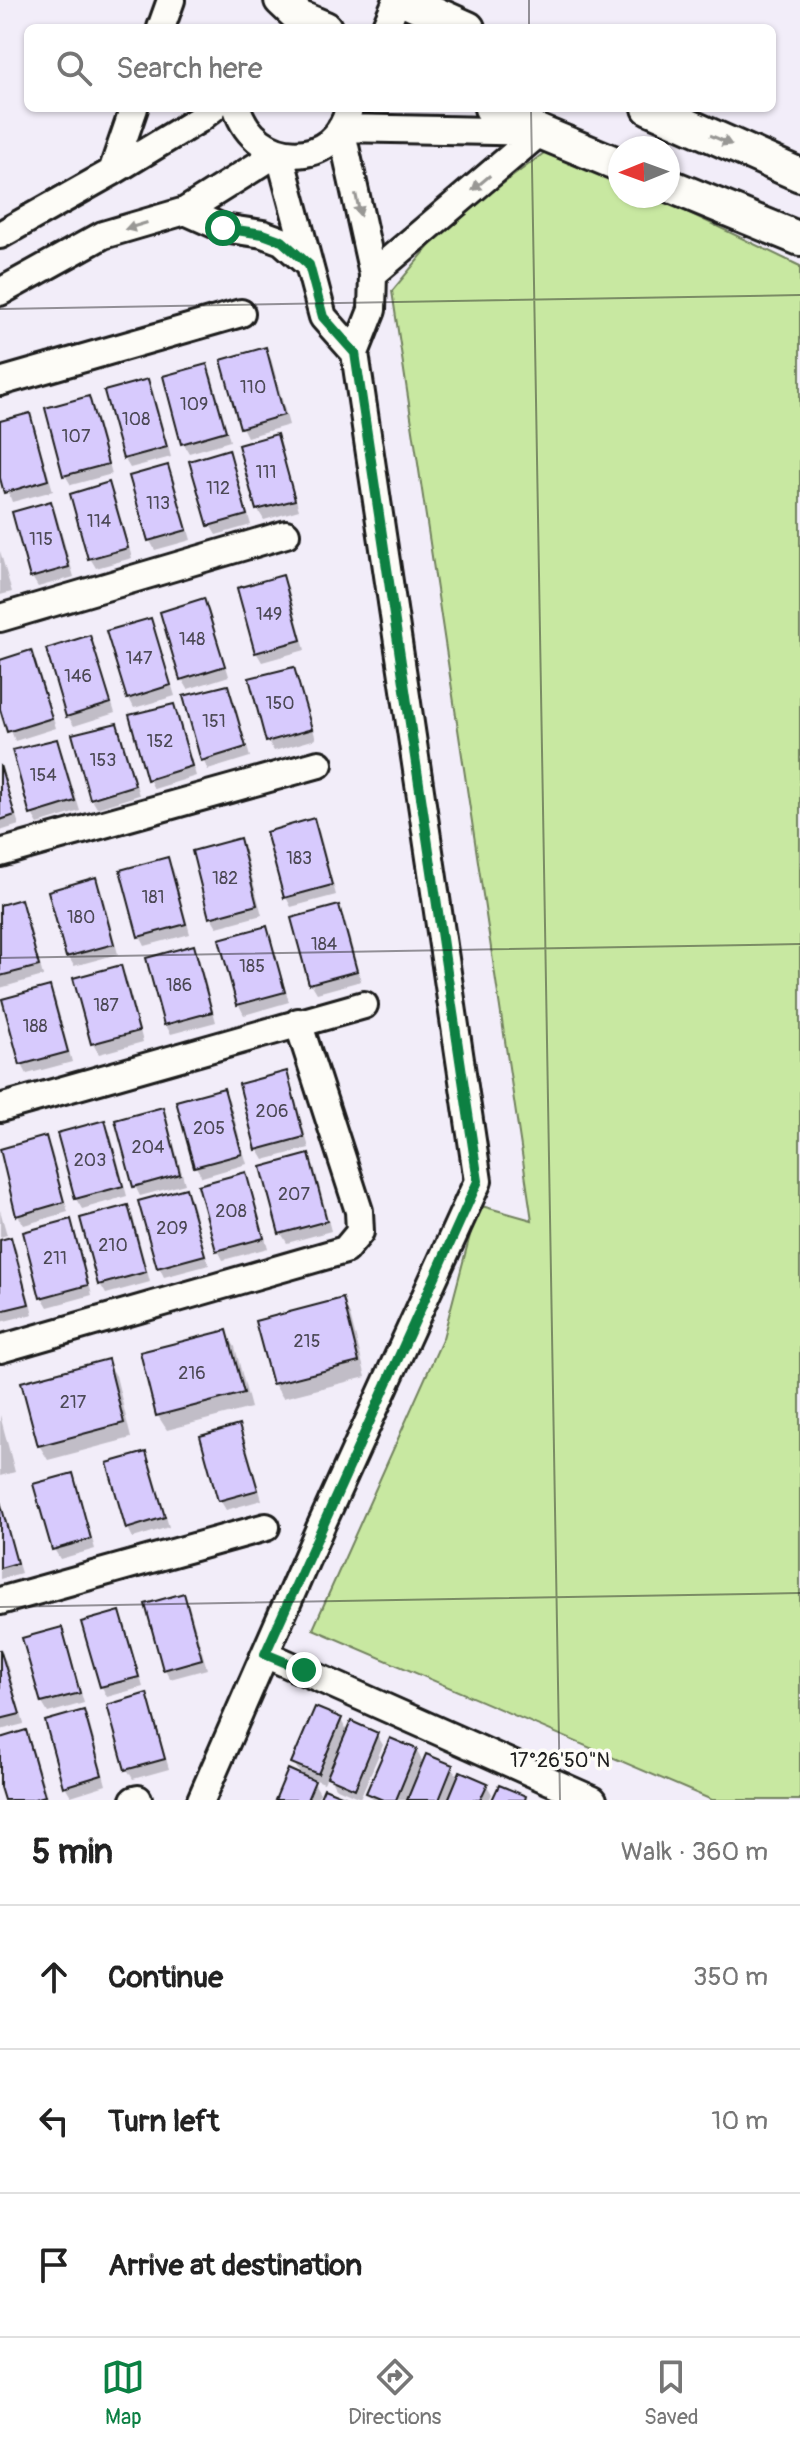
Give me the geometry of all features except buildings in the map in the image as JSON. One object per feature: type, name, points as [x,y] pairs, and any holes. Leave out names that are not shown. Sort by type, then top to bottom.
[{"type":"street","points":[[162,24],[171,0]]},
{"type":"street","points":[[387,24],[397,0]]},
{"type":"street","points":[[405,0],[459,24]]},
{"type":"street","points":[[283,11],[316,24]]},
{"type":"street","points":[[112,172],[133,112]]},
{"type":"street","points":[[0,235],[112,172],[208,112]]},
{"type":"street","points":[[238,112],[251,136],[264,146],[297,154],[314,150],[329,141],[345,118]]},
{"type":"street","points":[[499,112],[608,160]]},
{"type":"street","points":[[658,112],[800,175]]},
{"type":"street","points":[[345,118],[540,132]]},
{"type":"street","points":[[201,1800],[478,1181],[355,353],[372,310],[373,274],[345,118]]},
{"type":"street","points":[[373,274],[540,132]]},
{"type":"street","points":[[0,292],[103,235],[185,211],[279,152]]},
{"type":"street","points":[[279,152],[323,317],[355,353]]},
{"type":"street","points":[[680,190],[800,239]]},
{"type":"street","points":[[185,211],[223,228],[263,234],[282,241],[309,265]]},
{"type":"street","points":[[0,382],[241,313]]},
{"type":"street","points":[[0,618],[286,534]]},
{"type":"street","points":[[0,853],[319,764]]},
{"type":"street","points":[[0,1108],[364,1005]]},
{"type":"street","points":[[0,1349],[345,1250],[360,1232],[359,1211],[298,1022]]},
{"type":"street","points":[[0,1601],[266,1527]]},
{"type":"street","points":[[265,1654],[593,1800]]},
{"type":"green space","points":[[552,147],[608,174],[608,208],[679,208],[800,266],[800,1800],[712,1800],[313,1629],[443,1338],[478,1205],[532,1220],[392,291],[445,227]]},
{"type":"route","points":[[223,228],[263,234],[282,241],[309,265],[323,317],[355,353],[478,1181],[265,1654],[304,1670]]}]
